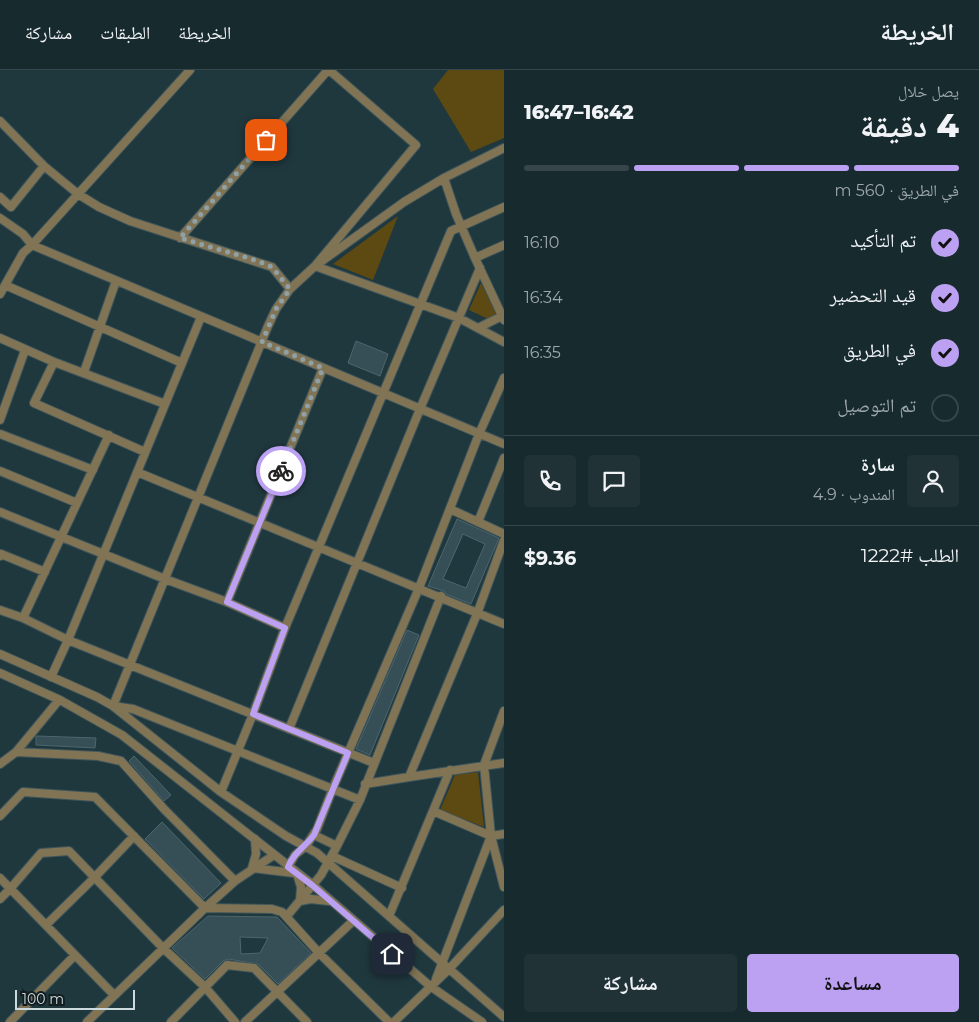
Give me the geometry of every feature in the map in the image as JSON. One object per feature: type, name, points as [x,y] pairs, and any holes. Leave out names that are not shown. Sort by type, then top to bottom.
[{"type":"street","points":[[0,294],[23,253],[190,70]]},
{"type":"street","points":[[180,238],[329,70],[416,145],[315,266]]},
{"type":"street","points":[[0,120],[44,166],[78,194],[99,207],[130,221],[272,267],[290,289]]},
{"type":"street","points":[[113,706],[276,309],[290,289],[315,266],[404,202],[444,178],[504,148]]},
{"type":"street","points":[[0,197],[11,207],[44,166]]},
{"type":"street","points":[[444,178],[461,226],[503,317],[478,328]]},
{"type":"street","points":[[221,792],[285,628],[451,231],[504,207]]},
{"type":"street","points":[[0,218],[23,234],[32,245],[504,444]]},
{"type":"street","points":[[475,258],[504,245]]},
{"type":"street","points":[[315,266],[459,318],[504,342]]},
{"type":"street","points":[[289,729],[480,268]]},
{"type":"street","points":[[84,372],[116,281]]},
{"type":"street","points":[[4,285],[182,363]]},
{"type":"street","points":[[51,677],[104,554],[201,316]]},
{"type":"street","points":[[0,338],[54,362],[165,404]]},
{"type":"street","points":[[0,420],[25,350]]},
{"type":"street","points":[[54,362],[34,403],[145,452]]},
{"type":"street","points":[[227,602],[323,368]]},
{"type":"street","points":[[288,867],[295,855],[306,846],[314,835],[419,588],[504,378]]},
{"type":"street","points":[[0,434],[93,470]]},
{"type":"street","points":[[23,618],[109,435]]},
{"type":"street","points":[[478,522],[504,458]]},
{"type":"street","points":[[0,471],[77,503]]},
{"type":"street","points":[[137,472],[441,596],[477,614],[504,624]]},
{"type":"street","points":[[450,509],[504,534]]},
{"type":"street","points":[[0,512],[227,602],[285,628]]},
{"type":"street","points":[[408,777],[477,614],[504,540]]},
{"type":"street","points":[[0,556],[1,554],[45,572]]},
{"type":"street","points":[[286,916],[300,902],[321,875],[360,800],[441,596]]},
{"type":"street","points":[[0,610],[23,618],[68,640],[374,763]]},
{"type":"street","points":[[0,654],[113,706],[221,792],[286,836],[317,853],[446,966],[502,1012]]},
{"type":"street","points":[[0,673],[58,700],[122,735],[255,838],[288,867],[482,1022]]},
{"type":"street","points":[[0,764],[16,752],[58,700]]},
{"type":"street","points":[[113,706],[133,709],[360,800]]},
{"type":"street","points":[[504,711],[484,766],[491,836],[504,887]]},
{"type":"street","points":[[16,752],[98,756],[121,761],[164,809],[235,882]]},
{"type":"street","points":[[365,784],[504,763]]},
{"type":"street","points":[[389,916],[450,770]]},
{"type":"street","points":[[0,816],[23,792],[95,797],[205,908],[272,909],[282,912],[319,953],[389,1022]]},
{"type":"street","points":[[433,811],[491,836],[504,834]]},
{"type":"street","points":[[314,835],[337,846]]},
{"type":"street","points":[[46,925],[134,836]]},
{"type":"street","points":[[446,966],[491,836]]},
{"type":"street","points":[[252,868],[256,854],[255,838]]},
{"type":"street","points":[[0,898],[41,853],[69,851],[163,948],[205,987],[235,1022]]},
{"type":"street","points":[[87,1022],[205,908],[252,868],[274,855]]},
{"type":"street","points":[[332,856],[402,888]]},
{"type":"street","points":[[252,868],[296,873]]},
{"type":"street","points":[[296,873],[300,887],[300,902]]},
{"type":"street","points":[[0,878],[114,995]]},
{"type":"street","points":[[300,902],[316,899],[332,902]]},
{"type":"street","points":[[394,1022],[433,984],[446,966],[504,910]]},
{"type":"street","points":[[245,1022],[354,920]]},
{"type":"street","points":[[10,1022],[75,955]]},
{"type":"street","points":[[171,1022],[227,965],[254,968],[307,1022]]},
{"type":"shaded area","points":[[448,70],[504,70],[504,138],[471,152],[433,89]]},
{"type":"shaded area","points":[[398,216],[373,280],[333,264]]},
{"type":"shaded area","points":[[481,283],[496,313],[488,319],[469,310]]},
{"type":"shaded area","points":[[478,772],[484,827],[440,810],[455,775]]},
{"type":"building","points":[[356,341],[388,354],[380,376],[348,363]]},
{"type":"building","points":[[457,519],[499,538],[471,604],[446,594],[444,591],[428,586]],"holes":[[[463,534],[485,544],[466,588],[443,579]]]},
{"type":"building","points":[[407,630],[419,635],[370,755],[356,749]]},
{"type":"building","points":[[36,736],[96,738],[95,748],[36,745]]},
{"type":"building","points":[[134,756],[171,795],[164,801],[129,761]]},
{"type":"building","points":[[162,822],[221,883],[204,899],[145,839]]},
{"type":"building","points":[[208,916],[277,917],[311,953],[278,984],[258,964],[228,959],[223,961],[205,979],[172,948]],"holes":[[[240,937],[268,938],[260,953],[241,954]]]},
{"type":"way so far","points":[[266,140],[180,238],[258,261],[272,267],[283,278],[290,289],[276,309],[262,342],[323,368],[281,471]]},
{"type":"route","points":[[281,471],[227,602],[285,628],[253,714],[348,753],[314,835],[306,846],[295,855],[288,867],[312,885],[392,954]]}]
